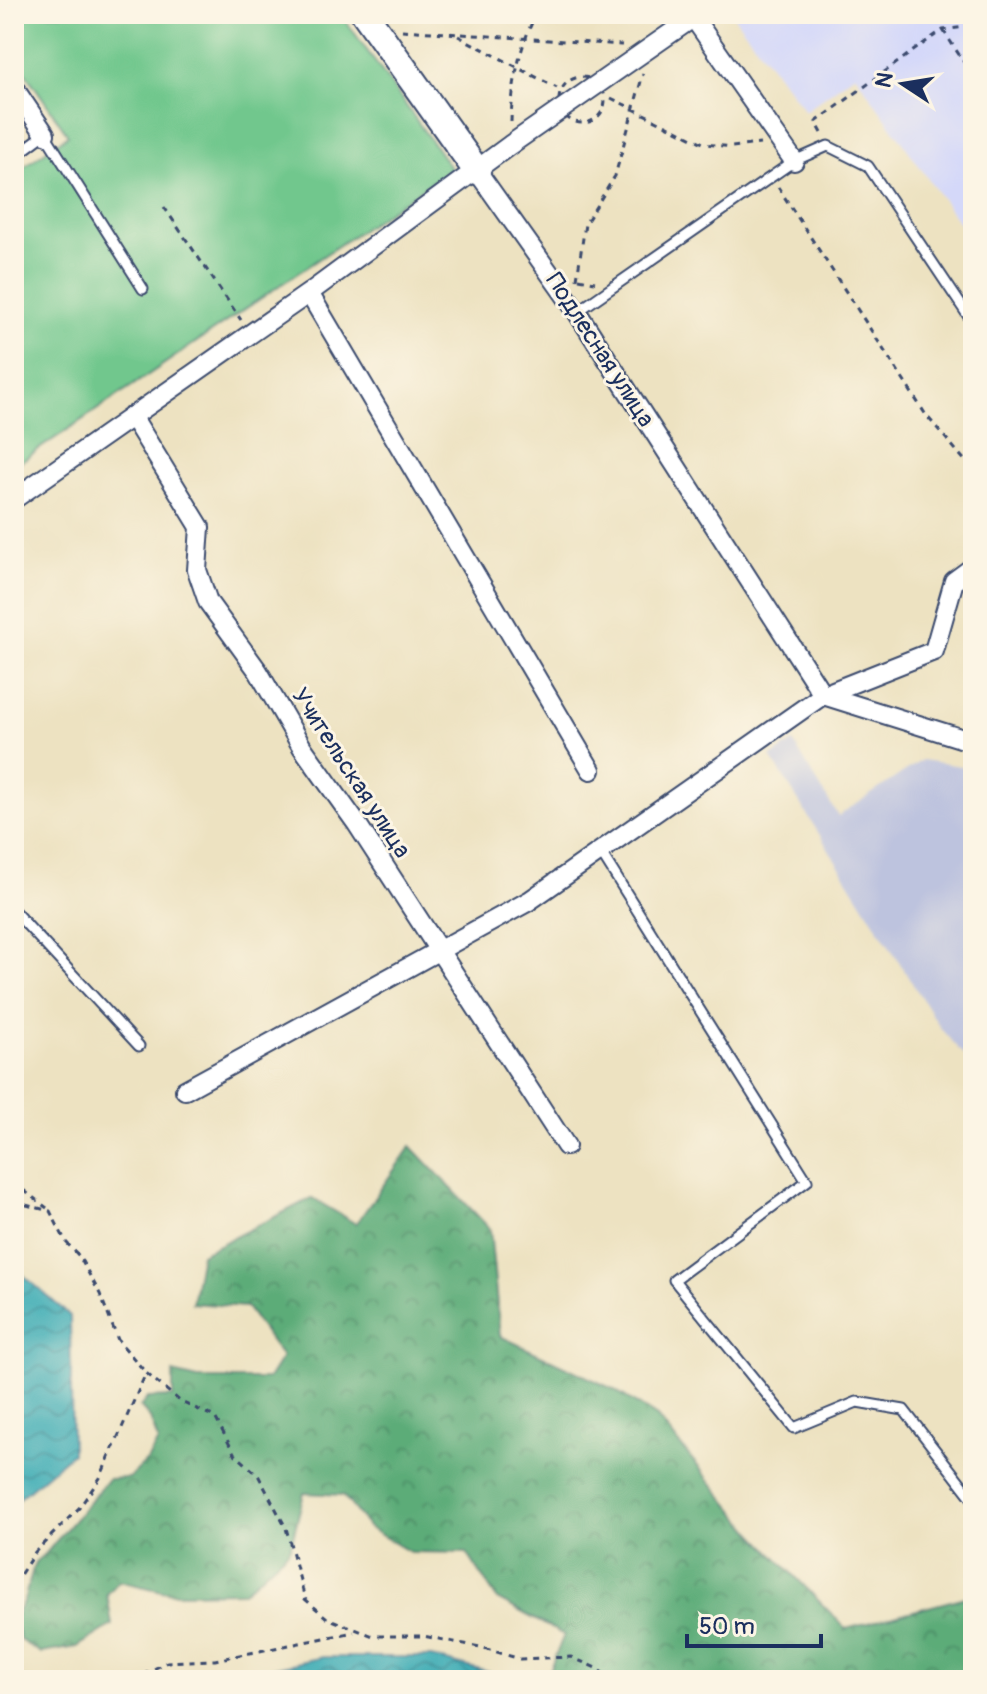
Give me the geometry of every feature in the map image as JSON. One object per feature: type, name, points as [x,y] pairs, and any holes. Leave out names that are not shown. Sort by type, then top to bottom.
[{"type":"street","name":"Подлесная улица","points":[[365,14],[577,312],[823,695]]},
{"type":"street","points":[[14,499],[309,293],[510,145],[693,16],[794,161]]},
{"type":"street","points":[[14,88],[45,134]]},
{"type":"street","points":[[309,293],[591,770]]},
{"type":"street","name":"Учительская улица","points":[[132,416],[200,527],[197,570],[208,602],[258,671],[302,747],[357,824],[566,1146]]},
{"type":"street","points":[[185,1090],[529,901],[823,695],[934,651],[954,581],[973,567]]},
{"type":"street","points":[[823,695],[973,742]]},
{"type":"lane","points":[[14,157],[45,134],[143,289]]},
{"type":"lane","points":[[577,312],[794,161],[828,146],[868,166],[973,323]]},
{"type":"lane","points":[[600,851],[807,1181],[674,1280],[794,1428],[857,1402],[904,1410],[973,1499]]},
{"type":"lane","points":[[14,911],[139,1046]]},
{"type":"path","points":[[510,145],[512,86],[525,39],[536,14]]},
{"type":"path","points":[[828,146],[816,122],[943,30],[973,26]]},
{"type":"path","points":[[394,30],[650,47],[615,176],[585,224],[577,279]]},
{"type":"path","points":[[943,30],[973,76]]},
{"type":"path","points":[[455,34],[562,91]]},
{"type":"path","points":[[604,94],[705,144],[732,147],[780,140]]},
{"type":"path","points":[[772,178],[926,415],[973,470]]},
{"type":"path","points":[[164,207],[250,333]]},
{"type":"path","points":[[14,1183],[50,1211],[100,1294],[118,1340],[146,1373],[181,1402],[215,1417],[234,1453],[258,1475],[286,1528],[305,1599],[327,1618],[373,1636],[423,1636],[480,1647],[520,1659],[571,1657],[596,1668],[612,1680]]},
{"type":"path","points":[[14,1202],[50,1211]]},
{"type":"path","points":[[14,1584],[35,1552],[79,1508],[100,1478],[146,1373]]},
{"type":"path","points":[[133,1680],[167,1662],[215,1660],[356,1631]]},
{"type":"shaded area","points":[[732,14],[973,14],[973,243],[855,74],[805,111]]},
{"type":"shaded area","points":[[793,742],[838,816],[922,760],[973,768],[973,1066],[941,1029],[771,757]]},
{"type":"green space","points":[[14,14],[341,14],[451,169],[14,466],[14,174],[68,135],[14,56]]},
{"type":"green space","points":[[411,1146],[490,1229],[500,1336],[613,1389],[657,1417],[753,1533],[846,1629],[973,1595],[973,1680],[545,1680],[564,1635],[497,1599],[467,1553],[410,1552],[369,1528],[343,1495],[304,1493],[290,1549],[243,1592],[171,1593],[119,1581],[107,1594],[112,1625],[77,1647],[41,1653],[20,1640],[14,1619],[24,1600],[35,1562],[48,1551],[108,1479],[129,1478],[147,1461],[158,1441],[150,1418],[140,1407],[148,1398],[173,1397],[173,1373],[198,1379],[268,1379],[282,1357],[246,1307],[192,1303],[201,1254],[312,1198],[356,1224]]},
{"type":"water","points":[[14,1267],[70,1316],[72,1453],[14,1503]]},
{"type":"water","points":[[323,1657],[431,1657],[518,1680],[218,1680]]}]
